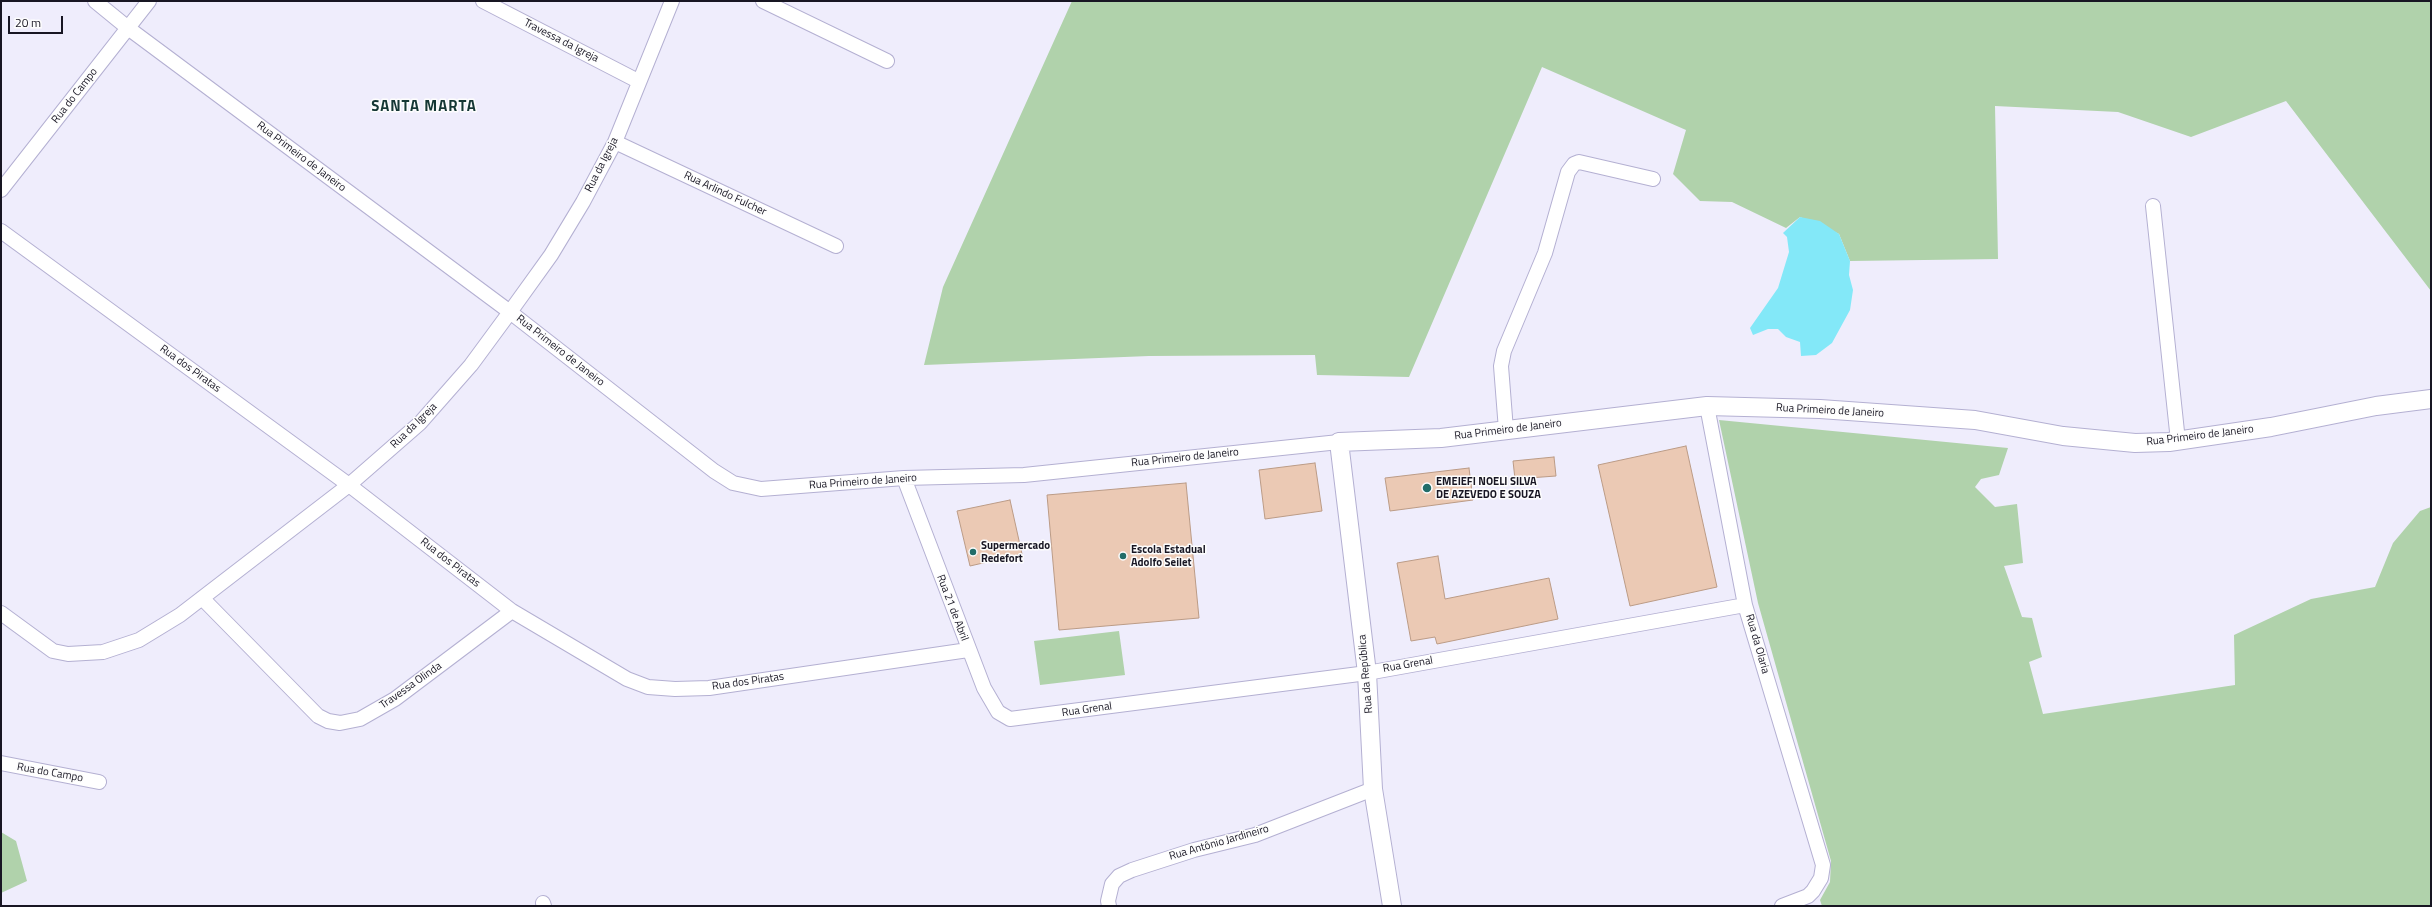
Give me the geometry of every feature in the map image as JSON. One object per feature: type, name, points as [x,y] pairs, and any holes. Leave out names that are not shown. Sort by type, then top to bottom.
[{"type":"street","name":"Rua Primeiro de Janeiro","points":[[95,1],[128,28],[510,312],[714,471],[733,483],[761,488],[904,478],[1024,475],[1339,442],[1441,438],[1707,406],[1820,409],[1975,420],[2063,436],[2135,443],[2178,440],[2271,427],[2376,406],[2431,399]]},
{"type":"street","name":"Rua do Campo","points":[[1,190],[149,1]]},
{"type":"street","name":"Travessa da Igreja","points":[[483,1],[638,81]]},
{"type":"street","name":"Rua da Igreja","points":[[1,613],[52,651],[85,655],[123,646],[138,640],[155,632],[202,598],[349,485],[420,423],[470,365],[555,249],[583,202],[615,142],[638,81],[672,1]]},
{"type":"street","points":[[763,1],[887,61]]},
{"type":"street","name":"Rua Arlindo Fulcher","points":[[615,142],[836,246]]},
{"type":"street","points":[[1506,430],[1501,366],[1504,351],[1545,253],[1568,172],[1574,164],[1579,162],[1653,179]]},
{"type":"street","points":[[2154,206],[2178,440]]},
{"type":"street","name":"Rua dos Piratas","points":[[1,231],[349,485],[512,611],[627,680],[648,687],[675,689],[709,688],[968,650]]},
{"type":"street","name":"Rua da Olaria","points":[[1707,406],[1745,605],[1819,846],[1823,865],[1821,878],[1808,896],[1782,906]]},
{"type":"street","name":"Rua da República","points":[[1339,442],[1367,673],[1373,789],[1392,906]]},
{"type":"street","name":"Rua 21 de Abril","points":[[904,478],[968,650],[986,692],[998,712],[1008,718],[1021,718]]},
{"type":"street","name":"Travessa Olinda","points":[[202,598],[318,716],[328,721],[340,723],[360,719],[395,699],[512,611]]},
{"type":"street","name":"Rua Grenal","points":[[1021,718],[1367,673],[1745,605]]},
{"type":"street","name":"Rua do Campo","points":[[1,764],[99,782]]},
{"type":"street","name":"Rua Antônio Jardineiro","points":[[1109,906],[1108,901],[1112,884],[1119,876],[1132,870],[1194,850],[1255,835],[1373,789]]},
{"type":"green space","points":[[1072,1],[2431,1],[2431,291],[2286,101],[2191,137],[2118,112],[1995,106],[1998,259],[1850,261],[1839,234],[1800,217],[1786,228],[1732,202],[1700,201],[1673,174],[1686,130],[1542,67],[1409,377],[1317,375],[1315,355],[1149,356],[924,365],[943,287]]},
{"type":"green space","points":[[1719,420],[2008,448],[1999,475],[1981,479],[1975,487],[1995,507],[2017,504],[2023,563],[2004,566],[2022,617],[2032,618],[2042,657],[2029,662],[2043,714],[2235,685],[2234,635],[2311,599],[2375,587],[2393,543],[2420,511],[2431,507],[2431,906],[1822,906],[1820,900],[1830,882],[1831,861],[1758,603]]},
{"type":"green space","points":[[1119,631],[1125,675],[1040,685],[1034,641]]},
{"type":"green space","points":[[1,832],[16,841],[27,881],[1,893]]},
{"type":"water","points":[[1800,217],[1820,221],[1839,234],[1850,261],[1849,275],[1853,290],[1850,310],[1832,343],[1816,355],[1801,356],[1800,342],[1786,337],[1778,329],[1768,329],[1753,335],[1750,328],[1778,288],[1789,252],[1787,237],[1783,233]]},
{"type":"building","points":[[1686,446],[1717,587],[1630,606],[1598,465]]},
{"type":"building","points":[[1554,457],[1556,476],[1515,479],[1513,461]]},
{"type":"building","points":[[1315,463],[1322,511],[1265,519],[1259,470]]},
{"type":"building","points":[[1469,468],[1473,500],[1390,511],[1385,478]]},
{"type":"building","name":"Escola Estadual Adolfo Seilet","points":[[1186,483],[1199,618],[1059,630],[1047,495]]},
{"type":"building","points":[[1010,500],[1022,554],[970,566],[957,511]]},
{"type":"building","points":[[1438,556],[1445,599],[1549,578],[1558,619],[1437,644],[1435,637],[1411,641],[1397,563]]},
{"type":"place","name":"EMEIEFI NOELI SILVA DE AZEVEDO E SOUZA","points":[[1427,488]]},
{"type":"place","name":"Supermercado Redefort","points":[[973,552]]},
{"type":"place","name":"Escola Estadual Adolfo Seilet","points":[[1123,556]]},
{"type":"district","name":"SANTA MARTA","points":[[424,107]]}]
